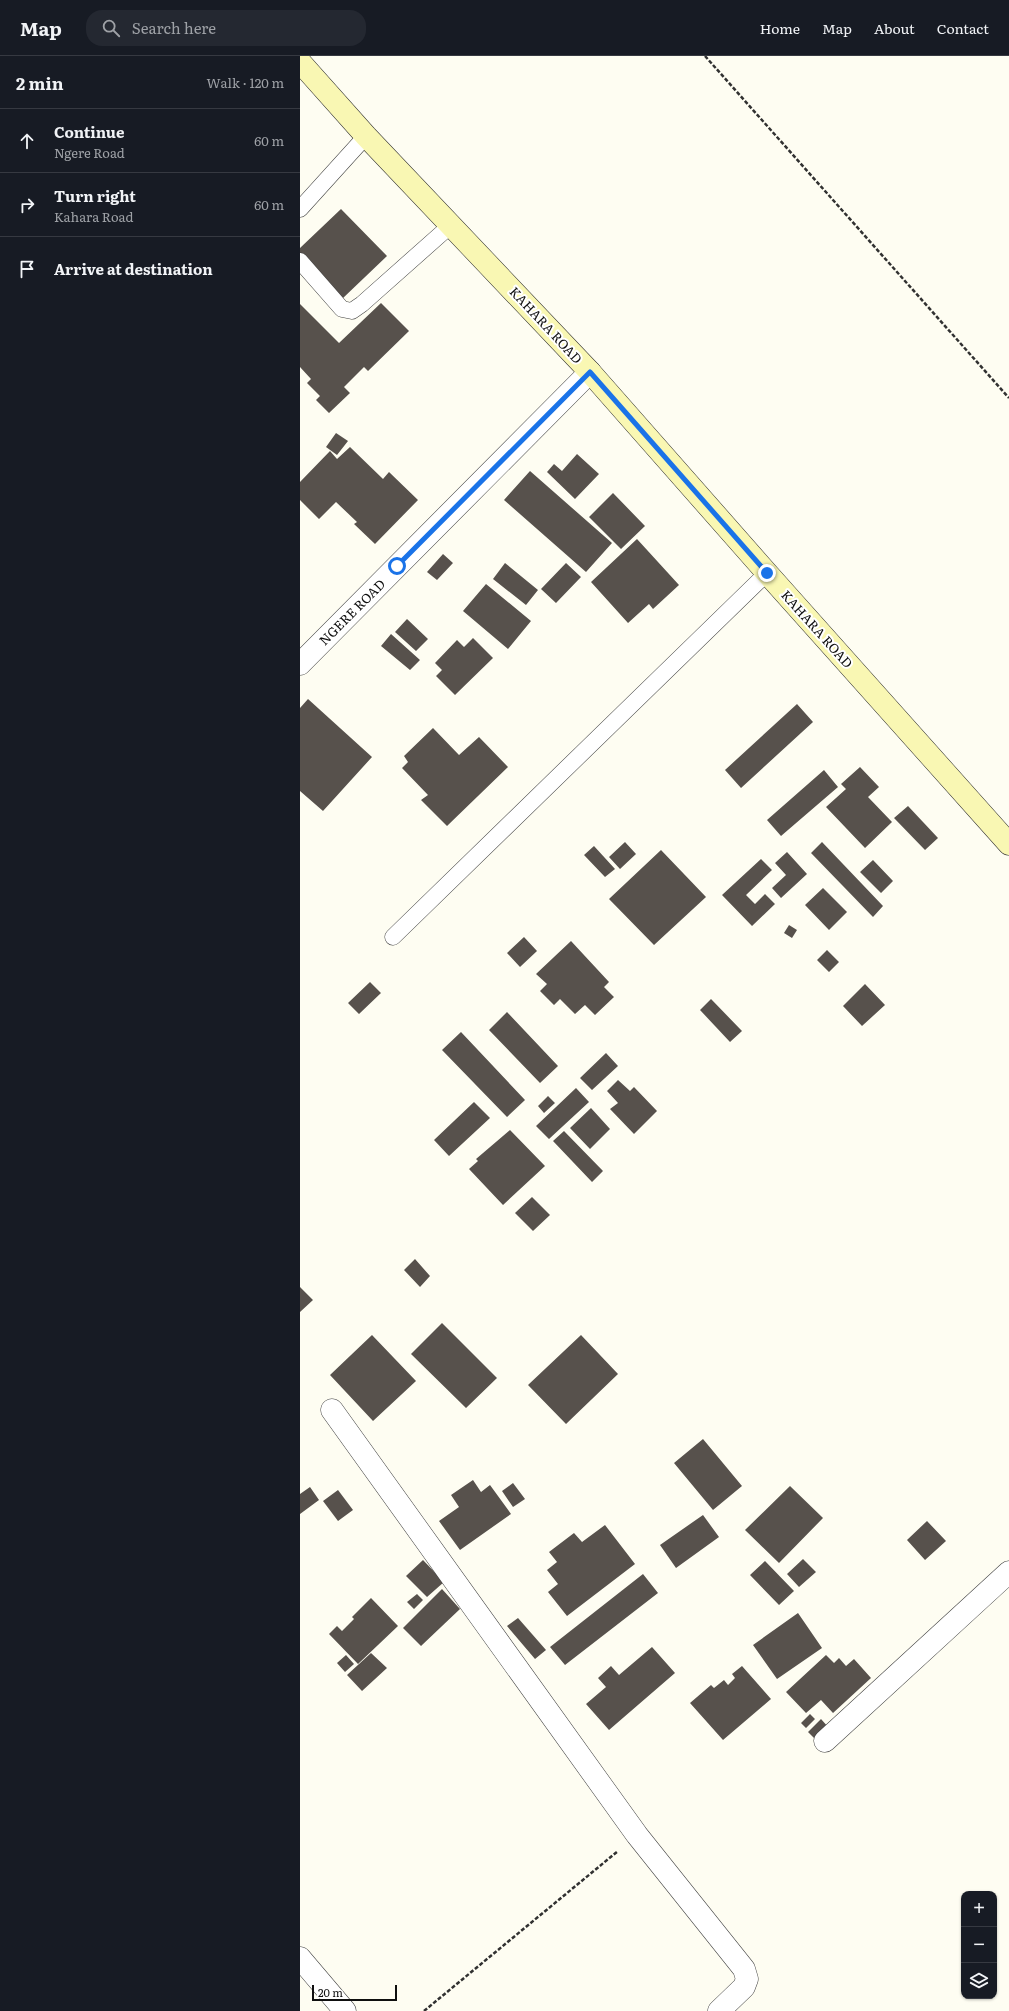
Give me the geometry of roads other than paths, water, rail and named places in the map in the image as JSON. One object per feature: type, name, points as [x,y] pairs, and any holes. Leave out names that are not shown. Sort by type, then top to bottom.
[{"type":"street","name":"KAHARA ROAD","points":[[300,62],[366,136],[590,372],[1009,844]]},
{"type":"street","name":"NGERE ROAD","points":[[300,664],[590,372]]},
{"type":"street","points":[[332,1410],[637,1835],[744,1968],[747,1979],[744,1987],[719,2011]]},
{"type":"street","points":[[825,1741],[1009,1572]]},
{"type":"street","points":[[302,1964],[345,2011]]},
{"type":"lane","points":[[300,209],[366,136]]},
{"type":"lane","points":[[300,261],[342,309],[352,310],[362,304],[451,225]]},
{"type":"lane","points":[[393,937],[767,573]]}]
